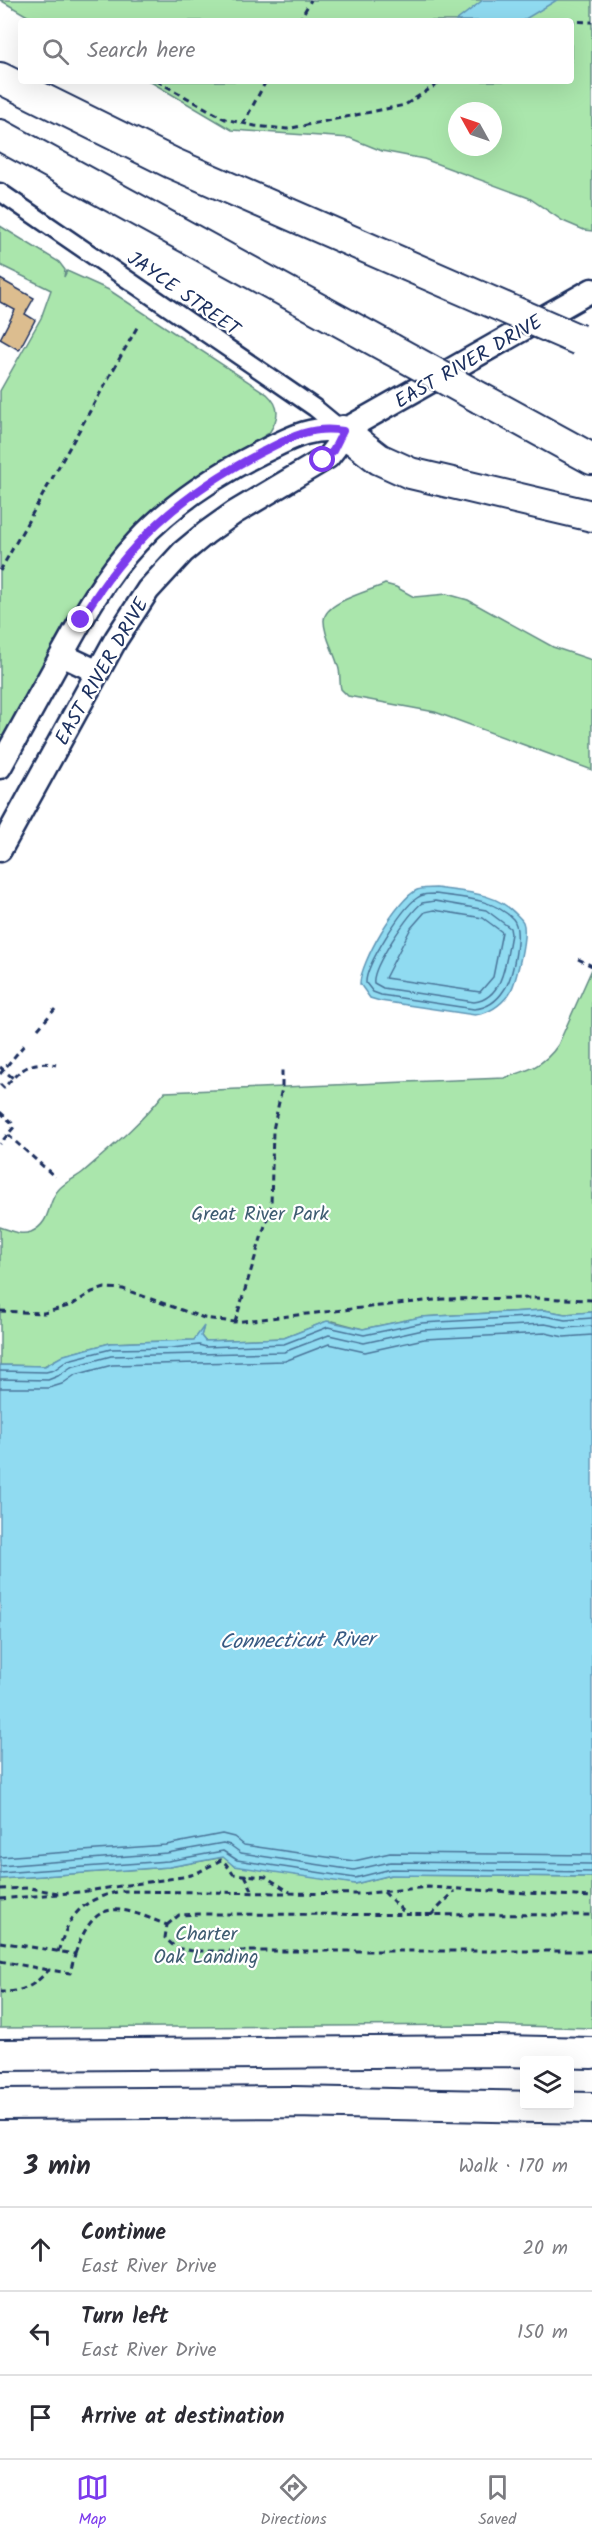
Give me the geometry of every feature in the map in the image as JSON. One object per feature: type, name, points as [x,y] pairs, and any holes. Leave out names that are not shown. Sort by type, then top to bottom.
[{"type":"highway","points":[[0,63],[18,76]]},
{"type":"highway","points":[[0,78],[196,174],[586,343]]},
{"type":"highway","points":[[29,84],[76,117]]},
{"type":"highway","points":[[0,135],[592,459]]},
{"type":"highway","points":[[343,431],[379,459],[410,473],[592,516]]},
{"type":"highway","points":[[0,2055],[484,2051],[592,2053]]},
{"type":"highway","points":[[0,2104],[293,2102],[592,2108]]},
{"type":"street","name":"JAYCE STREET","points":[[0,192],[305,402],[343,431]]},
{"type":"street","name":"EAST RIVER DRIVE","points":[[0,850],[98,672],[142,598],[183,552],[234,513],[323,460],[333,451],[343,431],[592,290]]},
{"type":"street","name":"EAST RIVER DRIVE","points":[[0,767],[90,605],[113,570],[136,543],[173,508],[213,479],[282,442],[319,428],[343,431]]},
{"type":"street","points":[[62,655],[98,672]]},
{"type":"path","points":[[301,18],[311,0]]},
{"type":"path","points":[[574,21],[592,22]]},
{"type":"path","points":[[162,84],[219,116],[243,124],[291,129],[405,105],[437,84]]},
{"type":"path","points":[[243,124],[264,84]]},
{"type":"path","points":[[0,571],[139,324]]},
{"type":"path","points":[[578,959],[592,966]]},
{"type":"path","points":[[38,1029],[55,1009]]},
{"type":"path","points":[[0,1074],[2,1068],[25,1044]]},
{"type":"path","points":[[0,1084],[4,1088],[25,1067],[34,1063],[56,1065]]},
{"type":"path","points":[[2,1068],[13,1078]]},
{"type":"path","points":[[234,1322],[271,1206],[273,1130],[282,1088],[282,1069]]},
{"type":"path","points":[[0,1112],[14,1125],[0,1144]]},
{"type":"path","points":[[8,1135],[56,1176]]},
{"type":"path","points":[[0,1311],[45,1313],[72,1305],[99,1290],[123,1289],[204,1318],[234,1322],[443,1299],[592,1300]]},
{"type":"path","points":[[0,1899],[182,1877],[195,1874],[221,1860],[233,1874],[266,1877],[292,1893]]},
{"type":"path","points":[[245,1875],[253,1892]]},
{"type":"path","points":[[58,1952],[66,1928],[75,1912],[100,1895],[121,1890],[360,1894],[428,1887],[455,1891],[592,1897]]},
{"type":"path","points":[[0,1889],[30,1888],[60,1893]]},
{"type":"path","points":[[430,1915],[455,1891]]},
{"type":"path","points":[[384,1892],[407,1915]]},
{"type":"path","points":[[0,1961],[70,1973],[75,1954],[89,1922],[106,1911],[136,1913],[167,1925]]},
{"type":"path","points":[[592,1916],[198,1914],[179,1915],[167,1925],[165,1938],[176,1947],[193,1951],[592,1952]]},
{"type":"path","points":[[0,1942],[75,1954]]},
{"type":"path","points":[[0,1992],[19,1992],[36,1983],[49,1970]]},
{"type":"green space","points":[[0,0],[592,0],[592,231],[563,221],[529,198],[424,159],[382,151],[350,138],[232,130],[154,84],[574,84],[574,18],[31,18]]},
{"type":"green space","points":[[0,226],[59,262],[65,270],[64,277],[67,271],[109,290],[267,394],[275,403],[277,413],[269,433],[173,495],[0,747],[0,391],[41,318],[51,290],[0,265]]},
{"type":"green space","points":[[385,584],[414,597],[447,594],[468,600],[553,647],[592,660],[592,770],[435,712],[348,696],[341,689],[339,669],[324,627],[326,614],[339,603]]},
{"type":"green space","name":"Great River Park","points":[[592,969],[592,1312],[565,1314],[544,1310],[421,1317],[363,1329],[333,1321],[284,1338],[205,1341],[201,1336],[203,1329],[194,1340],[110,1343],[65,1355],[44,1366],[0,1365],[0,1227],[23,1233],[38,1228],[43,1223],[60,1188],[116,1144],[147,1114],[165,1092],[504,1078],[534,1067],[553,1052]]},
{"type":"green space","name":"Charter Oak Landing","points":[[224,1857],[355,1884],[391,1875],[592,1877],[592,2028],[487,2025],[0,2028],[0,1879],[169,1867]]},
{"type":"water","points":[[483,0],[557,0],[527,18],[460,18]]},
{"type":"water","points":[[436,888],[490,897],[509,907],[523,922],[523,947],[512,989],[502,1002],[490,1011],[475,1015],[380,1001],[370,998],[360,984],[366,962],[390,918],[417,890]]},
{"type":"water","name":"Connecticut River","points":[[544,1310],[565,1314],[592,1312],[592,1877],[391,1875],[355,1884],[234,1866],[223,1857],[169,1867],[0,1879],[0,1365],[45,1366],[64,1355],[110,1343],[194,1340],[204,1326],[201,1336],[205,1341],[284,1338],[327,1321],[363,1329],[421,1317]]},
{"type":"building","points":[[0,279],[34,298],[25,314],[35,320],[19,350],[0,339],[15,310],[0,302]]},
{"type":"route","points":[[81,620],[113,570],[136,543],[173,508],[202,486],[254,456],[307,432],[322,428],[343,431],[333,451],[323,460]]}]
